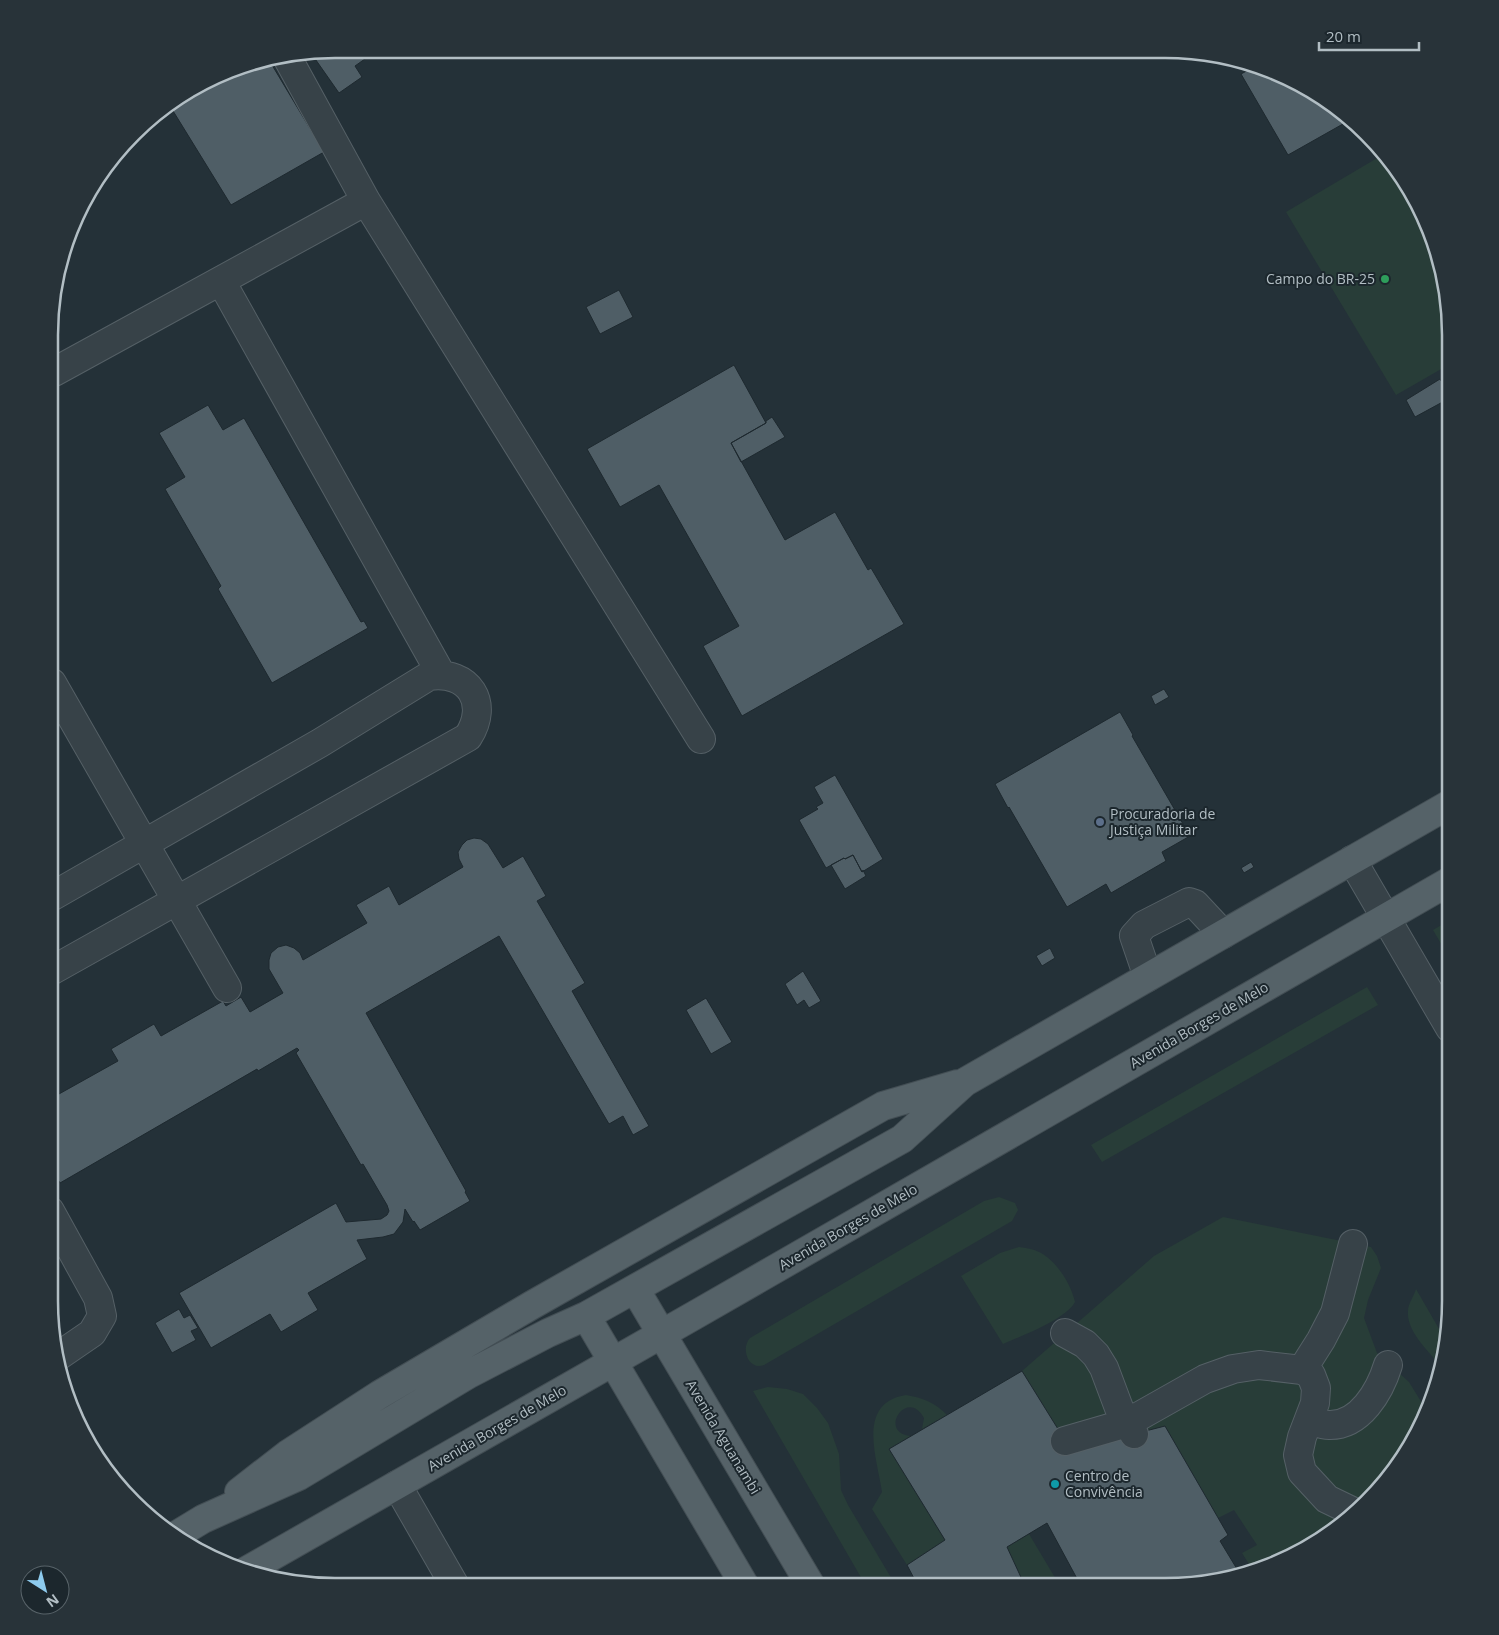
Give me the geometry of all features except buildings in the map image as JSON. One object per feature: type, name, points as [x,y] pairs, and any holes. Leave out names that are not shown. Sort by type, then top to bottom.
[{"type":"main road","points":[[182,1532],[203,1519],[300,1476],[469,1374],[548,1333],[586,1316],[902,1139],[965,1082],[1442,809]]},
{"type":"main road","name":"Avenida Borges de Melo","points":[[255,1566],[1442,886]]},
{"type":"main road","points":[[184,1533],[288,1454],[379,1395],[541,1300],[883,1106],[965,1082]]},
{"type":"main road","name":"Avenida Aguanambi","points":[[635,1289],[806,1578]]},
{"type":"main road","points":[[586,1316],[740,1578]]},
{"type":"street","points":[[290,61],[366,201],[701,739]]},
{"type":"street","points":[[58,370],[366,201]]},
{"type":"street","points":[[221,281],[441,674]]},
{"type":"street","points":[[58,893],[320,743],[429,676],[441,674],[452,676],[471,690],[476,702],[477,714],[474,726],[468,737],[58,967]]},
{"type":"street","points":[[58,694],[227,988]]},
{"type":"street","points":[[1352,860],[1442,1014]]},
{"type":"street","points":[[1148,977],[1134,936],[1144,925],[1189,902],[1194,904],[1223,934]]},
{"type":"street","points":[[58,1226],[98,1298],[102,1316],[92,1334],[63,1353]]},
{"type":"street","points":[[1302,1370],[1321,1340],[1334,1313],[1353,1244]]},
{"type":"street","points":[[1065,1333],[1085,1344],[1096,1355],[1104,1368],[1119,1408],[1130,1429]]},
{"type":"street","points":[[1065,1441],[1130,1429],[1205,1379],[1233,1369],[1259,1365],[1302,1370],[1311,1375],[1316,1388],[1315,1402],[1310,1420],[1302,1437],[1298,1455],[1302,1472],[1327,1499],[1347,1509]]},
{"type":"street","points":[[1310,1420],[1328,1426],[1347,1423],[1361,1412],[1374,1396],[1385,1376],[1388,1365]]},
{"type":"street","points":[[397,1485],[450,1578]]},
{"type":"green space","name":"Campo do BR-25","points":[[1378,158],[1404,196],[1427,245],[1439,298],[1442,369],[1396,395],[1286,212]]},
{"type":"green space","points":[[1442,925],[1442,945],[1433,930]]},
{"type":"green space","points":[[1367,987],[1378,1005],[1102,1162],[1091,1145]]},
{"type":"green space","points":[[999,1197],[1015,1203],[1018,1210],[1012,1221],[764,1365],[754,1365],[750,1362],[746,1348],[750,1338],[984,1201]]},
{"type":"green space","points":[[1223,1217],[1371,1247],[1377,1256],[1381,1268],[1368,1300],[1364,1318],[1377,1353],[1409,1382],[1422,1403],[1420,1407],[1395,1454],[1373,1483],[1347,1509],[1303,1540],[1254,1563],[1249,1564],[1242,1553],[1257,1545],[1234,1510],[1218,1518],[1165,1426],[1071,1450],[1022,1371],[1154,1256]]},
{"type":"green space","points":[[1019,1247],[1037,1251],[1051,1261],[1062,1273],[1075,1302],[1070,1309],[1053,1321],[1003,1344],[961,1276],[1000,1253]]},
{"type":"green space","points":[[1416,1289],[1440,1330],[1435,1360],[1420,1342],[1411,1327],[1408,1319],[1410,1303]]},
{"type":"green space","points":[[768,1387],[787,1389],[803,1394],[817,1408],[828,1423],[839,1454],[841,1490],[891,1578],[861,1578],[753,1391]]},
{"type":"green space","points":[[906,1395],[928,1401],[947,1415],[922,1429],[924,1418],[917,1410],[910,1407],[903,1409],[898,1414],[896,1421],[896,1428],[901,1433],[911,1436],[889,1449],[945,1540],[907,1565],[872,1509],[882,1492],[874,1448],[875,1420],[880,1409],[890,1400]]},
{"type":"green space","points":[[1029,1534],[1055,1578],[1021,1578],[1007,1547]]},
{"type":"place","name":"Campo do BR-25","points":[[1385,279]]},
{"type":"place","name":"Procuradoria de Justiça Militar","points":[[1100,822]]},
{"type":"place","name":"Centro de Convivência","points":[[1055,1484]]}]
